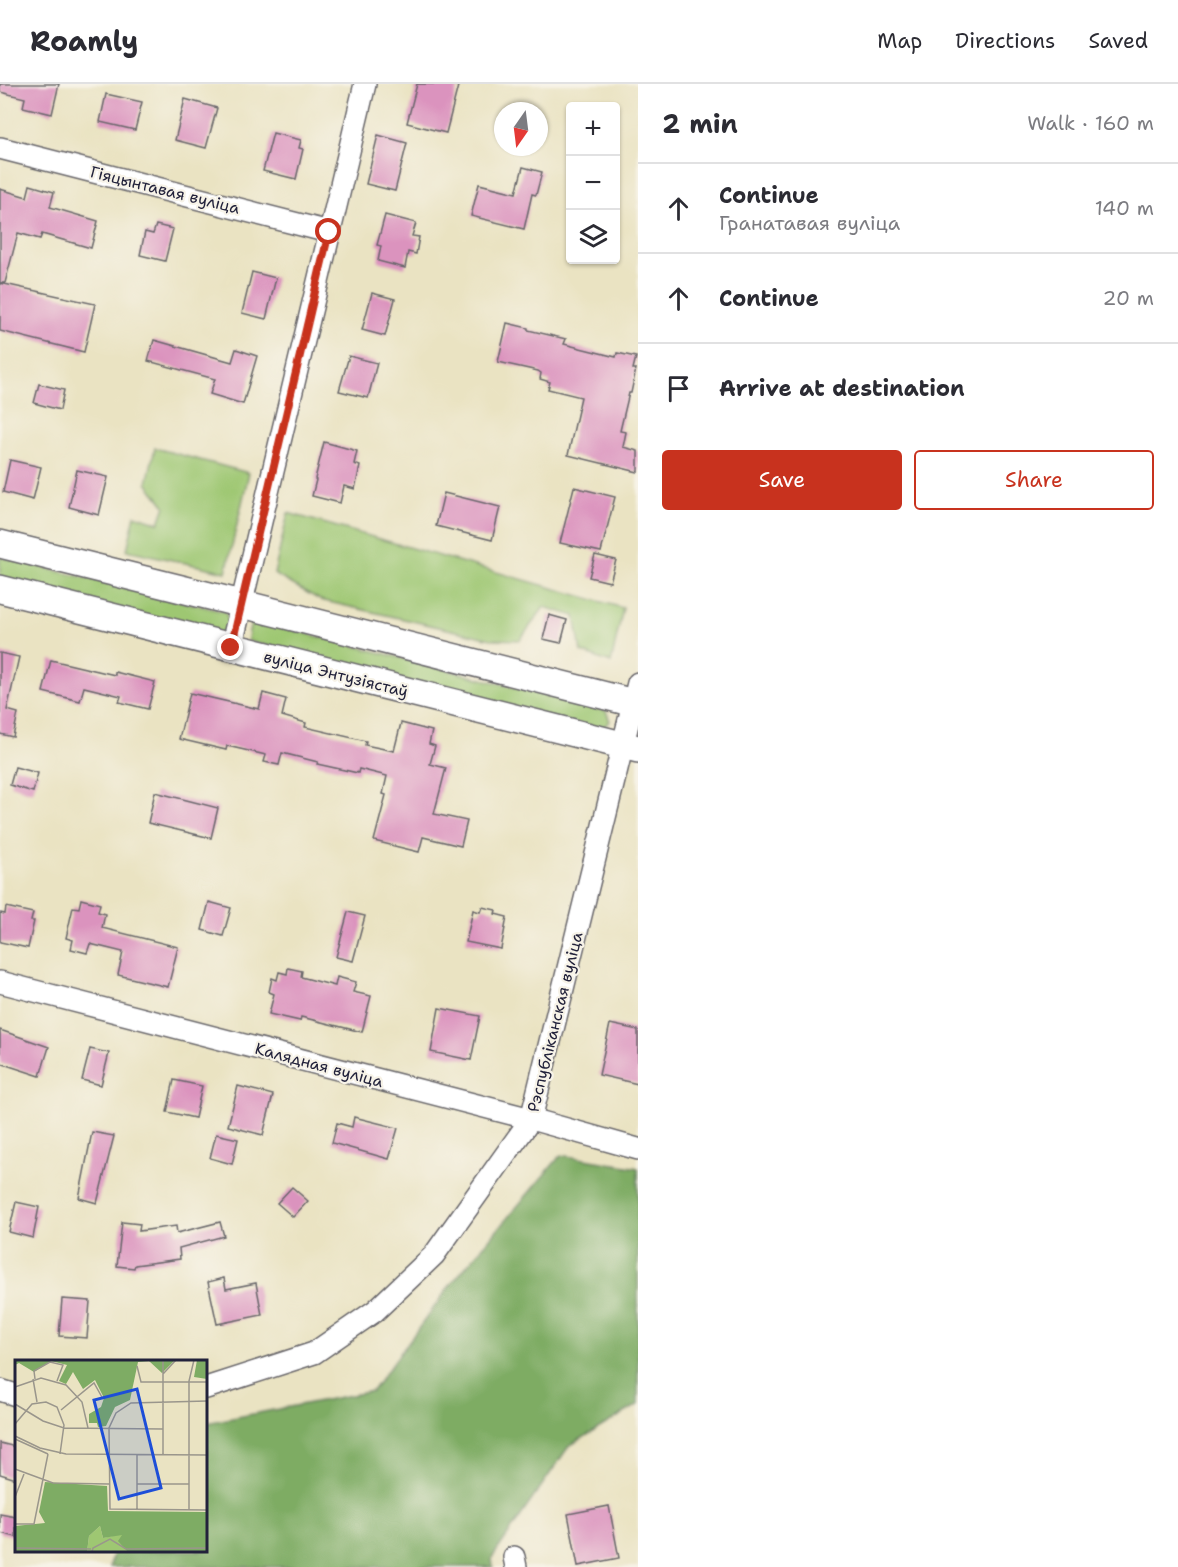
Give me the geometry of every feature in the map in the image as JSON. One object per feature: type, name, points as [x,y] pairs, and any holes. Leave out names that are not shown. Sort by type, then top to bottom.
[{"type":"street","points":[[231,648],[365,84]]},
{"type":"street","name":"Гіяцынтавая вуліца","points":[[0,148],[329,232]]},
{"type":"street","points":[[0,544],[636,697]]},
{"type":"street","name":"вуліца Энтузіястаў","points":[[0,590],[630,747]]},
{"type":"street","name":"Рэспубліканская вуліца","points":[[207,1388],[314,1353],[375,1311],[434,1255],[531,1119],[630,747],[636,697]]},
{"type":"street","name":"Калядная вуліца","points":[[0,982],[531,1119],[638,1149]]},
{"type":"street","points":[[0,1390],[15,1395]]},
{"type":"green space","points":[[155,448],[249,473],[226,572],[127,550],[135,515],[159,523],[165,506],[147,483]]},
{"type":"green space","points":[[288,513],[623,608],[611,663],[581,652],[575,616],[544,607],[520,640],[491,639],[320,600],[274,574]]},
{"type":"green space","points":[[0,557],[226,612],[229,625],[220,635],[0,580]]},
{"type":"green space","points":[[254,620],[606,711],[610,721],[600,730],[248,641],[249,630]]},
{"type":"green space","points":[[561,1155],[638,1168],[638,1405],[569,1446],[492,1558],[493,1567],[110,1567],[113,1552],[207,1552],[207,1423],[372,1391],[452,1283]]},
{"type":"building","points":[[0,84],[59,84],[52,114],[23,107],[25,98],[0,92]]},
{"type":"building","points":[[417,84],[458,86],[446,133],[407,123]]},
{"type":"building","points":[[106,94],[142,102],[135,130],[100,122]]},
{"type":"building","points":[[185,99],[217,108],[206,148],[175,140]]},
{"type":"building","points":[[273,133],[301,140],[299,148],[303,149],[296,179],[263,171]]},
{"type":"building","points":[[378,135],[407,143],[395,191],[366,184]]},
{"type":"building","points":[[523,167],[542,172],[536,195],[532,194],[524,229],[471,216],[479,184],[516,193]]},
{"type":"building","points":[[30,185],[54,192],[50,207],[98,221],[91,248],[42,234],[40,239],[18,233],[5,283],[0,283],[0,189],[27,197]]},
{"type":"building","points":[[385,215],[416,223],[412,236],[419,237],[416,254],[408,252],[405,268],[378,261],[381,246],[377,245]]},
{"type":"building","points":[[156,225],[173,229],[165,261],[140,255],[145,232],[153,234]]},
{"type":"building","points":[[252,272],[276,278],[266,319],[242,313]]},
{"type":"building","points":[[0,283],[95,304],[84,352],[0,331]]},
{"type":"building","points":[[372,293],[395,299],[385,336],[362,330]]},
{"type":"building","points":[[507,323],[566,339],[564,344],[616,357],[617,353],[636,357],[631,393],[629,393],[620,431],[626,432],[623,447],[638,451],[638,472],[568,455],[581,397],[548,389],[550,382],[540,379],[541,373],[538,371],[498,362]]},
{"type":"building","points":[[154,340],[232,362],[236,349],[257,356],[243,404],[210,394],[215,379],[148,361]]},
{"type":"building","points":[[349,356],[377,363],[368,398],[339,391]]},
{"type":"building","points":[[39,384],[64,390],[60,410],[34,403]]},
{"type":"building","points":[[324,442],[357,451],[354,464],[360,466],[355,489],[344,486],[340,503],[312,496]]},
{"type":"building","points":[[10,460],[41,467],[33,500],[3,492]]},
{"type":"building","points":[[77,470],[108,477],[99,515],[69,507]]},
{"type":"building","points":[[574,487],[615,497],[601,552],[560,543]]},
{"type":"building","points":[[444,493],[500,507],[492,540],[436,526]]},
{"type":"building","points":[[595,555],[616,560],[610,582],[589,577]]},
{"type":"building","points":[[549,615],[567,620],[561,643],[543,639]]},
{"type":"building","points":[[0,653],[19,657],[7,710],[18,713],[13,737],[0,734]]},
{"type":"building","points":[[51,660],[155,682],[148,709],[119,702],[121,696],[84,687],[80,701],[43,692]]},
{"type":"building","points":[[190,693],[259,709],[263,693],[286,699],[282,716],[306,723],[305,727],[366,741],[365,745],[394,751],[401,723],[432,731],[429,744],[435,746],[430,764],[446,768],[434,814],[467,821],[461,846],[423,837],[419,852],[374,841],[386,795],[383,794],[387,776],[359,769],[358,773],[282,753],[279,765],[264,762],[266,755],[227,746],[226,750],[179,739]]},
{"type":"building","points":[[15,767],[38,773],[33,792],[10,785]]},
{"type":"building","points":[[155,792],[218,808],[211,838],[148,823]]},
{"type":"building","points":[[81,899],[100,904],[98,912],[105,914],[102,928],[178,947],[168,987],[118,975],[123,952],[90,944],[87,953],[71,949],[73,940],[66,938],[73,907],[79,908]]},
{"type":"building","points":[[209,902],[231,908],[223,936],[202,930]]},
{"type":"building","points":[[6,907],[33,913],[31,921],[34,921],[28,948],[0,942],[0,913],[5,914]]},
{"type":"building","points":[[482,907],[496,910],[495,914],[507,917],[501,949],[466,942],[473,910],[480,912]]},
{"type":"building","points":[[348,912],[365,916],[353,961],[336,957]]},
{"type":"building","points":[[288,968],[302,971],[301,977],[335,986],[337,977],[356,982],[353,992],[371,996],[362,1032],[301,1017],[300,1021],[269,1014],[274,994],[269,992],[272,978],[277,980],[279,972],[287,974]]},
{"type":"building","points":[[439,1008],[480,1016],[471,1060],[431,1052]]},
{"type":"building","points":[[610,1024],[638,1030],[638,1084],[599,1075]]},
{"type":"building","points":[[0,1030],[49,1047],[40,1076],[0,1063]]},
{"type":"building","points":[[90,1049],[109,1053],[101,1085],[82,1080]]},
{"type":"building","points":[[174,1080],[202,1086],[195,1118],[167,1112]]},
{"type":"building","points":[[238,1086],[273,1095],[263,1135],[228,1126]]},
{"type":"building","points":[[354,1117],[398,1128],[389,1159],[332,1143],[337,1123],[352,1127]]},
{"type":"building","points":[[92,1132],[114,1136],[97,1203],[79,1198]]},
{"type":"building","points":[[216,1134],[238,1139],[232,1164],[210,1158]]},
{"type":"building","points":[[292,1187],[308,1201],[293,1217],[277,1203]]},
{"type":"building","points":[[16,1202],[39,1207],[33,1238],[9,1232]]},
{"type":"building","points":[[122,1222],[140,1224],[139,1231],[176,1226],[177,1233],[220,1222],[224,1236],[179,1248],[180,1259],[135,1265],[134,1268],[117,1266]]},
{"type":"building","points":[[224,1278],[226,1289],[256,1283],[262,1315],[217,1324],[208,1282]]},
{"type":"building","points":[[62,1299],[90,1301],[87,1338],[59,1336]]},
{"type":"building","points":[[0,1443],[15,1447],[15,1479],[0,1474]]},
{"type":"building","points":[[609,1506],[619,1558],[578,1566],[568,1514]]},
{"type":"building","points":[[0,1514],[15,1517],[15,1537],[0,1533]]},
{"type":"route","points":[[231,648],[329,232]]}]
